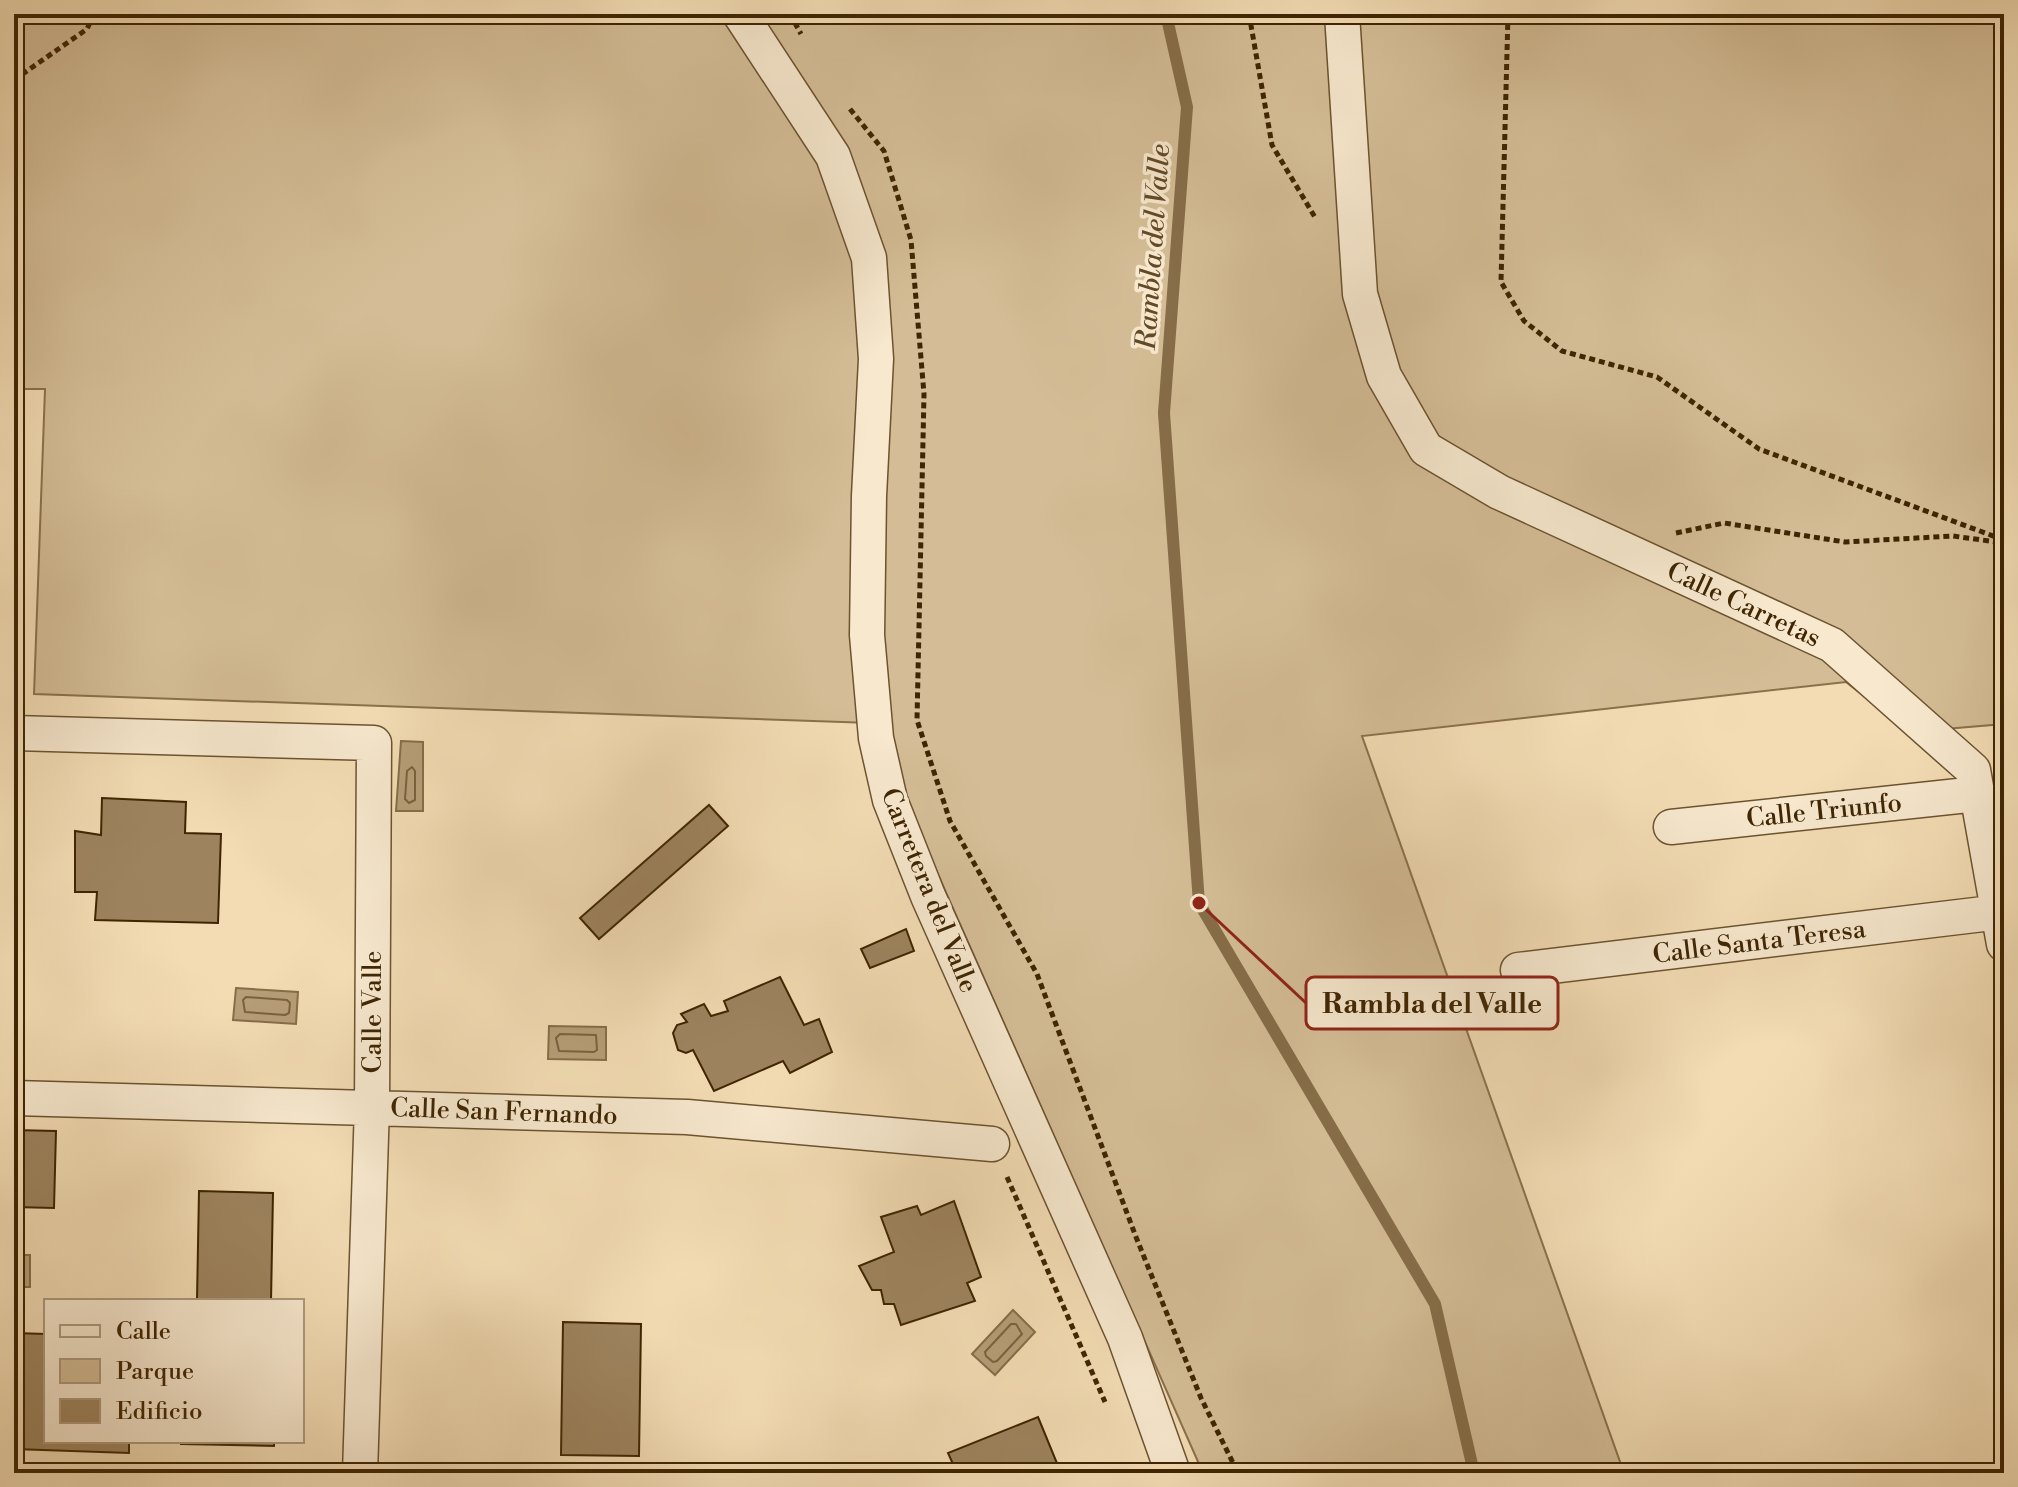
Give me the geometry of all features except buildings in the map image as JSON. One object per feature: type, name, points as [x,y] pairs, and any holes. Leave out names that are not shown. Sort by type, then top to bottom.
[{"type":"street","name":"Carretera del Valle","points":[[740,14],[833,156],[869,258],[876,359],[869,496],[867,635],[876,738],[890,800],[934,910],[1125,1338],[1173,1473]]},
{"type":"street","name":"Calle Carretas","points":[[1342,14],[1360,294],[1384,376],[1426,449],[1499,492],[1832,645],[1973,770],[2002,928]]},
{"type":"street","name":"Calle Valle","points":[[14,733],[374,743],[372,1106],[360,1473]]},
{"type":"street","name":"Calle Triunfo","points":[[1671,827],[1977,794]]},
{"type":"street","name":"Calle Santa Teresa","points":[[1518,970],[2002,928]]},
{"type":"street","name":"Calle San Fernando","points":[[14,1098],[687,1117],[992,1144]]},
{"type":"path","points":[[14,80],[87,29],[94,14]]},
{"type":"path","points":[[790,14],[804,38]]},
{"type":"path","points":[[1249,14],[1272,145],[1320,226]]},
{"type":"path","points":[[1508,14],[1501,282],[1524,321],[1562,351],[1657,377],[1759,449],[2004,541]]},
{"type":"path","points":[[849,107],[884,151],[911,240],[924,394],[917,720],[950,821],[1037,974],[1136,1237],[1201,1398],[1238,1473]]},
{"type":"path","points":[[1670,534],[1724,523],[1845,542],[1953,536],[2004,541]]},
{"type":"path","points":[[992,1144],[1111,1416]]},
{"type":"green space","points":[[14,14],[2004,14],[2004,724],[1909,732],[1846,682],[1362,736],[1624,1473],[1203,1473],[871,723],[34,694],[45,389],[14,389]]},
{"type":"water","points":[[401,741],[423,742],[423,811],[396,811]]},
{"type":"water","points":[[236,988],[298,992],[296,1024],[233,1020]]},
{"type":"water","points":[[549,1026],[606,1027],[606,1060],[548,1059]]},
{"type":"water","points":[[14,1255],[30,1255],[30,1287],[14,1287]]},
{"type":"water","points":[[1013,1310],[1035,1332],[995,1375],[972,1354]]},
{"type":"waterway","name":"Rambla del Valle","points":[[1166,14],[1187,107],[1164,413],[1199,903],[1435,1304],[1474,1473]]},
{"type":"place","name":"Rambla del Valle","points":[[1199,903]]}]
